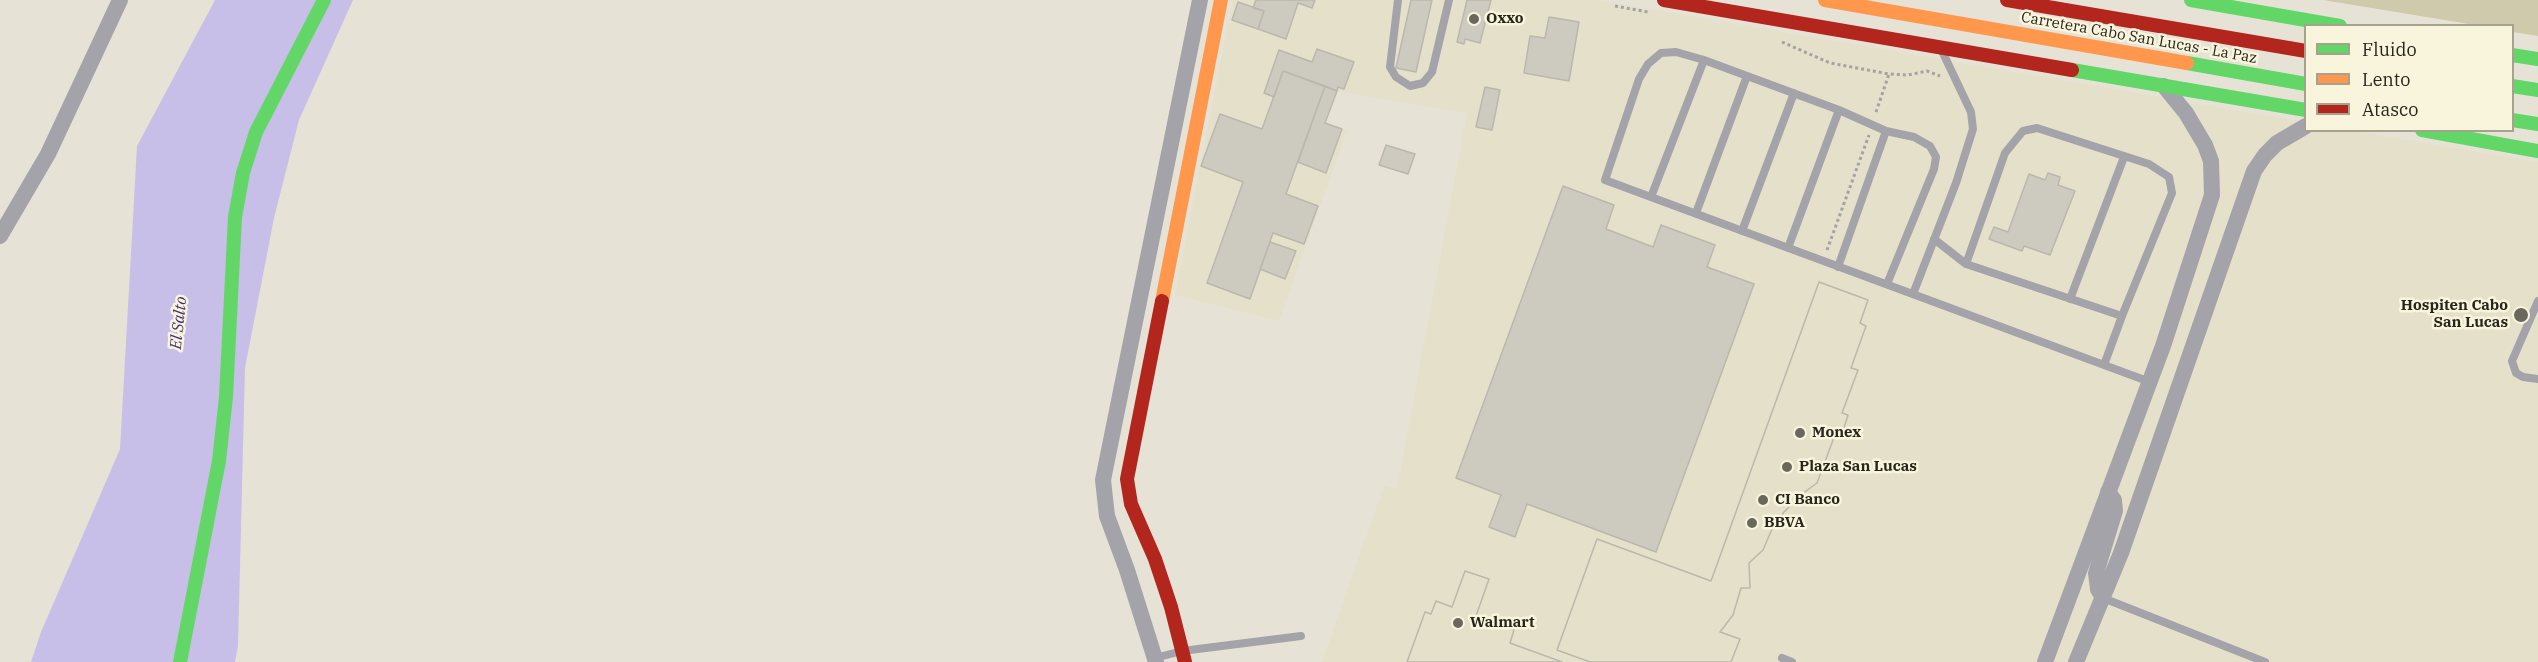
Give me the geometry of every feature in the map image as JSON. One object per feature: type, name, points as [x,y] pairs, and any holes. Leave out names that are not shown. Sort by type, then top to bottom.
[{"type":"main road","points":[[180,662],[219,461],[226,397],[235,217],[243,173],[256,132],[324,0]]},
{"type":"main road","points":[[1183,656],[1155,559],[1131,504],[1127,479],[1221,0]]},
{"type":"main road","points":[[1664,0],[2304,110]]},
{"type":"main road","name":"Carretera Cabo San Lucas - La Paz","points":[[1825,0],[2304,84]]},
{"type":"main road","name":"Carretera Cabo San Lucas - La Paz","points":[[2007,0],[2304,51]]},
{"type":"main road","points":[[2059,0],[2138,23]]},
{"type":"main road","points":[[2191,0],[2329,24]]},
{"type":"main road","points":[[2514,55],[2538,59]]},
{"type":"main road","points":[[2514,86],[2537,90]]},
{"type":"main road","points":[[2514,120],[2538,124]]},
{"type":"main road","points":[[2433,132],[2538,151]]},
{"type":"street","points":[[0,236],[48,154],[120,0]]},
{"type":"street","points":[[1155,660],[1127,570],[1107,516],[1103,480],[1200,0]]},
{"type":"street","points":[[2045,662],[2150,382],[2207,215],[2213,178],[2211,161],[2198,129],[2164,86]]},
{"type":"street","points":[[2076,662],[2103,598],[2178,393],[2254,171],[2277,143],[2304,127]]},
{"type":"street","points":[[2103,598],[2098,589],[2096,573],[2115,511],[2114,500],[2108,492]]},
{"type":"lane","points":[[1398,0],[1390,67],[1396,77],[1410,86],[1423,83],[1432,72],[1449,0]]},
{"type":"lane","points":[[1913,294],[1973,129],[1971,112],[1941,48]]},
{"type":"lane","points":[[1887,284],[1934,169],[1936,157],[1930,146],[1914,137],[1886,130],[1704,60],[1676,52],[1661,53],[1648,64],[1640,79],[1605,180],[2150,382]]},
{"type":"lane","points":[[1651,197],[1704,60]]},
{"type":"lane","points":[[1695,213],[1747,76]]},
{"type":"lane","points":[[1742,231],[1794,93]]},
{"type":"lane","points":[[1788,248],[1839,110]]},
{"type":"lane","points":[[1966,264],[2005,153],[2023,131],[2037,128],[2159,169],[2169,177],[2172,193],[2104,365]]},
{"type":"lane","points":[[1838,267],[1886,130]]},
{"type":"lane","points":[[2070,299],[2124,157]]},
{"type":"lane","points":[[1934,239],[1966,264],[2122,316]]},
{"type":"lane","points":[[2538,301],[2512,361],[2516,373],[2523,377],[2538,379]]},
{"type":"lane","points":[[2103,598],[2265,662]]},
{"type":"lane","points":[[1155,660],[1301,636]]},
{"type":"lane","points":[[1782,658],[1792,662]]},
{"type":"path","points":[[1823,261],[1889,74],[1908,75],[1927,71],[1937,74],[1946,81]]},
{"type":"shaded area","points":[[1233,0],[1597,0],[2304,122],[2304,132],[2361,132],[2538,162],[2538,662],[1322,662],[1384,486],[1397,489],[1467,113],[1337,91],[1325,123],[1347,131],[1279,321],[1175,295]]},
{"type":"shaded area","points":[[2323,0],[2538,0],[2538,36],[2514,32],[2514,24],[2469,24]]},
{"type":"water","name":"El Salto","points":[[215,0],[353,0],[299,120],[274,218],[245,368],[238,646],[235,662],[31,662],[41,632],[120,449],[137,146]]},
{"type":"building","points":[[1256,0],[1315,0],[1312,8],[1298,3],[1286,39],[1258,29],[1264,11],[1253,8]]},
{"type":"building","points":[[1411,0],[1432,0],[1416,72],[1396,68]]},
{"type":"building","name":"Oxxo","points":[[1467,0],[1491,0],[1480,43],[1465,39],[1464,44],[1457,42]]},
{"type":"building","points":[[1238,2],[1264,11],[1258,29],[1232,20]]},
{"type":"building","points":[[1549,17],[1579,22],[1569,81],[1524,73],[1530,36],[1545,38]]},
{"type":"building","points":[[1317,49],[1354,62],[1344,89],[1338,87],[1337,91],[1283,71],[1274,97],[1264,93],[1279,50],[1312,62]]},
{"type":"building","points":[[1283,71],[1325,86],[1286,194],[1318,206],[1304,244],[1273,233],[1250,299],[1207,283],[1243,182],[1201,166],[1220,114],[1262,129]]},
{"type":"building","points":[[1325,86],[1337,91],[1325,123],[1342,129],[1326,173],[1298,162]]},
{"type":"building","points":[[1485,87],[1500,90],[1492,130],[1476,127]]},
{"type":"building","points":[[1386,145],[1415,154],[1408,174],[1379,165]]},
{"type":"building","points":[[2048,173],[2060,177],[2058,185],[2075,191],[2050,255],[2024,246],[2022,251],[1989,239],[1994,227],[2008,232],[2029,174],[2045,180]]},
{"type":"building","points":[[1563,186],[1614,205],[1606,229],[1653,247],[1661,225],[1715,245],[1707,267],[1754,284],[1656,552],[1527,504],[1515,537],[1489,527],[1501,495],[1456,478]]},
{"type":"building","points":[[1270,242],[1296,251],[1285,279],[1260,269]]},
{"type":"building","name":"Plaza San Lucas","points":[[1819,282],[1868,300],[1860,323],[1866,326],[1851,368],[1858,370],[1842,413],[1848,415],[1842,434],[1836,432],[1817,483],[1784,512],[1772,529],[1763,550],[1749,563],[1750,588],[1741,588],[1733,615],[1720,632],[1740,639],[1731,662],[1590,662],[1557,650],[1597,539],[1711,581]]},
{"type":"building","name":"Plaza San Lucas","points":[[1819,282],[1868,300],[1860,323],[1866,326],[1851,368],[1858,370],[1842,413],[1848,415],[1842,434],[1836,432],[1817,483],[1784,512],[1772,529],[1763,550],[1749,563],[1750,588],[1741,588],[1733,615],[1720,632],[1740,639],[1731,662],[1590,662],[1557,650],[1597,539],[1711,581]]},
{"type":"building","name":"Walmart","points":[[1465,571],[1489,579],[1476,616],[1514,630],[1510,643],[1562,662],[1407,662],[1425,612],[1431,614],[1436,601],[1452,607]]},
{"type":"building","name":"Walmart","points":[[1465,571],[1489,579],[1476,616],[1514,630],[1510,643],[1562,662],[1407,662],[1425,612],[1431,614],[1436,601],[1452,607]]},
{"type":"traffic: fast","points":[[180,662],[219,461],[226,397],[235,217],[243,173],[256,132],[324,0]]},
{"type":"traffic: fast","points":[[2191,0],[2329,24]]},
{"type":"traffic: fast","points":[[2514,55],[2538,59]]},
{"type":"traffic: fast","points":[[2187,63],[2304,84]]},
{"type":"traffic: fast","points":[[2072,70],[2304,110]]},
{"type":"traffic: fast","points":[[2514,86],[2538,90]]},
{"type":"traffic: fast","points":[[2514,120],[2538,124]]},
{"type":"traffic: fast","points":[[2433,132],[2538,151]]},
{"type":"traffic: slow","points":[[1162,301],[1221,0]]},
{"type":"traffic: slow","points":[[1825,0],[2187,63]]},
{"type":"traffic: jam","points":[[1664,0],[2072,70]]},
{"type":"traffic: jam","points":[[2007,0],[2304,51]]},
{"type":"traffic: jam","points":[[1162,301],[1127,479],[1131,504],[1155,559],[1171,607],[1185,662]]},
{"type":"place","name":"Oxxo","points":[[1474,19]]},
{"type":"place","name":"Hospiten Cabo San Lucas","points":[[2521,315]]},
{"type":"place","name":"Monex","points":[[1800,433]]},
{"type":"place","name":"Plaza San Lucas","points":[[1787,467]]},
{"type":"place","name":"CI Banco","points":[[1763,500]]},
{"type":"place","name":"BBVA","points":[[1752,523]]},
{"type":"place","name":"Walmart","points":[[1458,623]]}]
